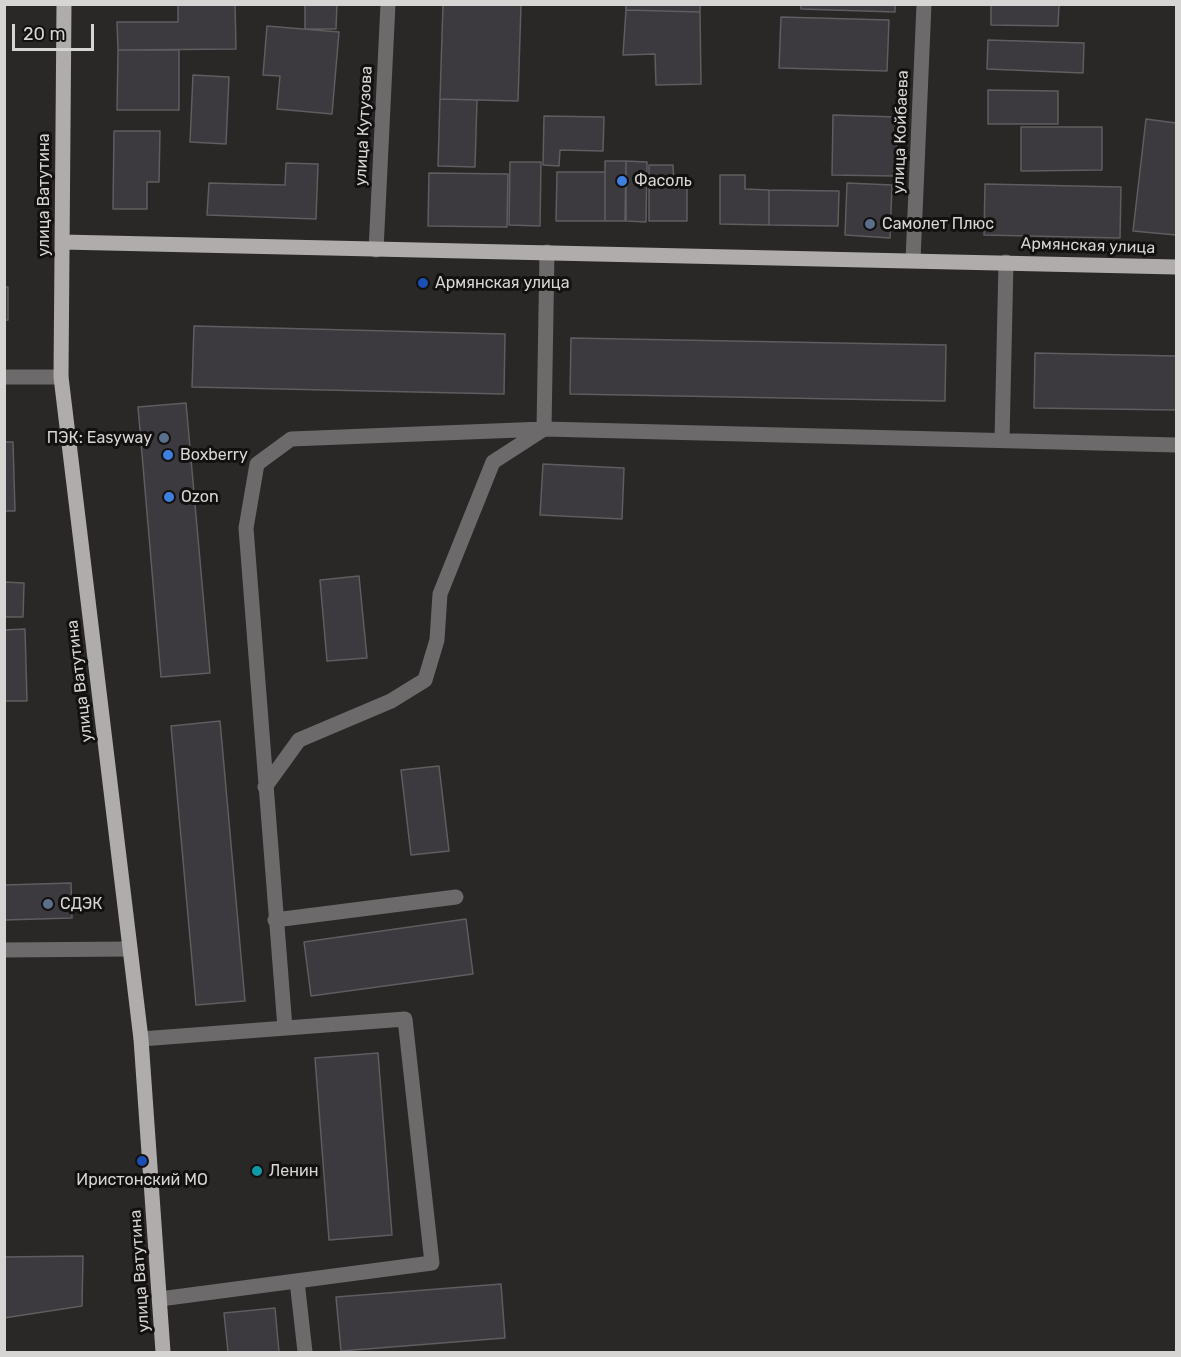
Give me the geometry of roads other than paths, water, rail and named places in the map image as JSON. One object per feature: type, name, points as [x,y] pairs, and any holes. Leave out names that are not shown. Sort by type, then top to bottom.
[{"type":"main road","name":"улица Ватутина","points":[[63,4],[61,377],[141,1039],[163,1353]]},
{"type":"main road","name":"Армянская улица","points":[[62,242],[1176,267]]},
{"type":"street","name":"улица Кутузова","points":[[376,250],[388,4]]},
{"type":"street","name":"улица Койбаева","points":[[914,260],[924,4]]},
{"type":"street","points":[[544,429],[547,252]]},
{"type":"street","points":[[1002,440],[1006,262]]},
{"type":"street","points":[[4,376],[61,377]]},
{"type":"street","points":[[265,787],[299,740],[391,701],[425,680],[436,640],[440,594],[493,462],[544,429]]},
{"type":"street","points":[[285,1028],[246,528],[257,464],[291,439],[544,429],[1176,445]]},
{"type":"street","points":[[275,920],[456,897]]},
{"type":"street","points":[[4,950],[130,949]]},
{"type":"street","points":[[141,1039],[405,1019],[432,1263],[160,1299]]},
{"type":"street","points":[[297,1281],[305,1353]]},
{"type":"place","name":"Фасоль","points":[[622,181]]},
{"type":"place","name":"Самолет Плюс","points":[[870,224]]},
{"type":"place","name":"Армянская улица","points":[[423,283]]},
{"type":"place","name":"ПЭК: Easyway","points":[[164,438]]},
{"type":"place","name":"Boxberry","points":[[168,455]]},
{"type":"place","name":"Ozon","points":[[169,497]]},
{"type":"place","name":"СДЭК","points":[[48,904]]},
{"type":"place","name":"Иристонский МО","points":[[142,1161]]},
{"type":"place","name":"Ленин","points":[[257,1171]]}]
